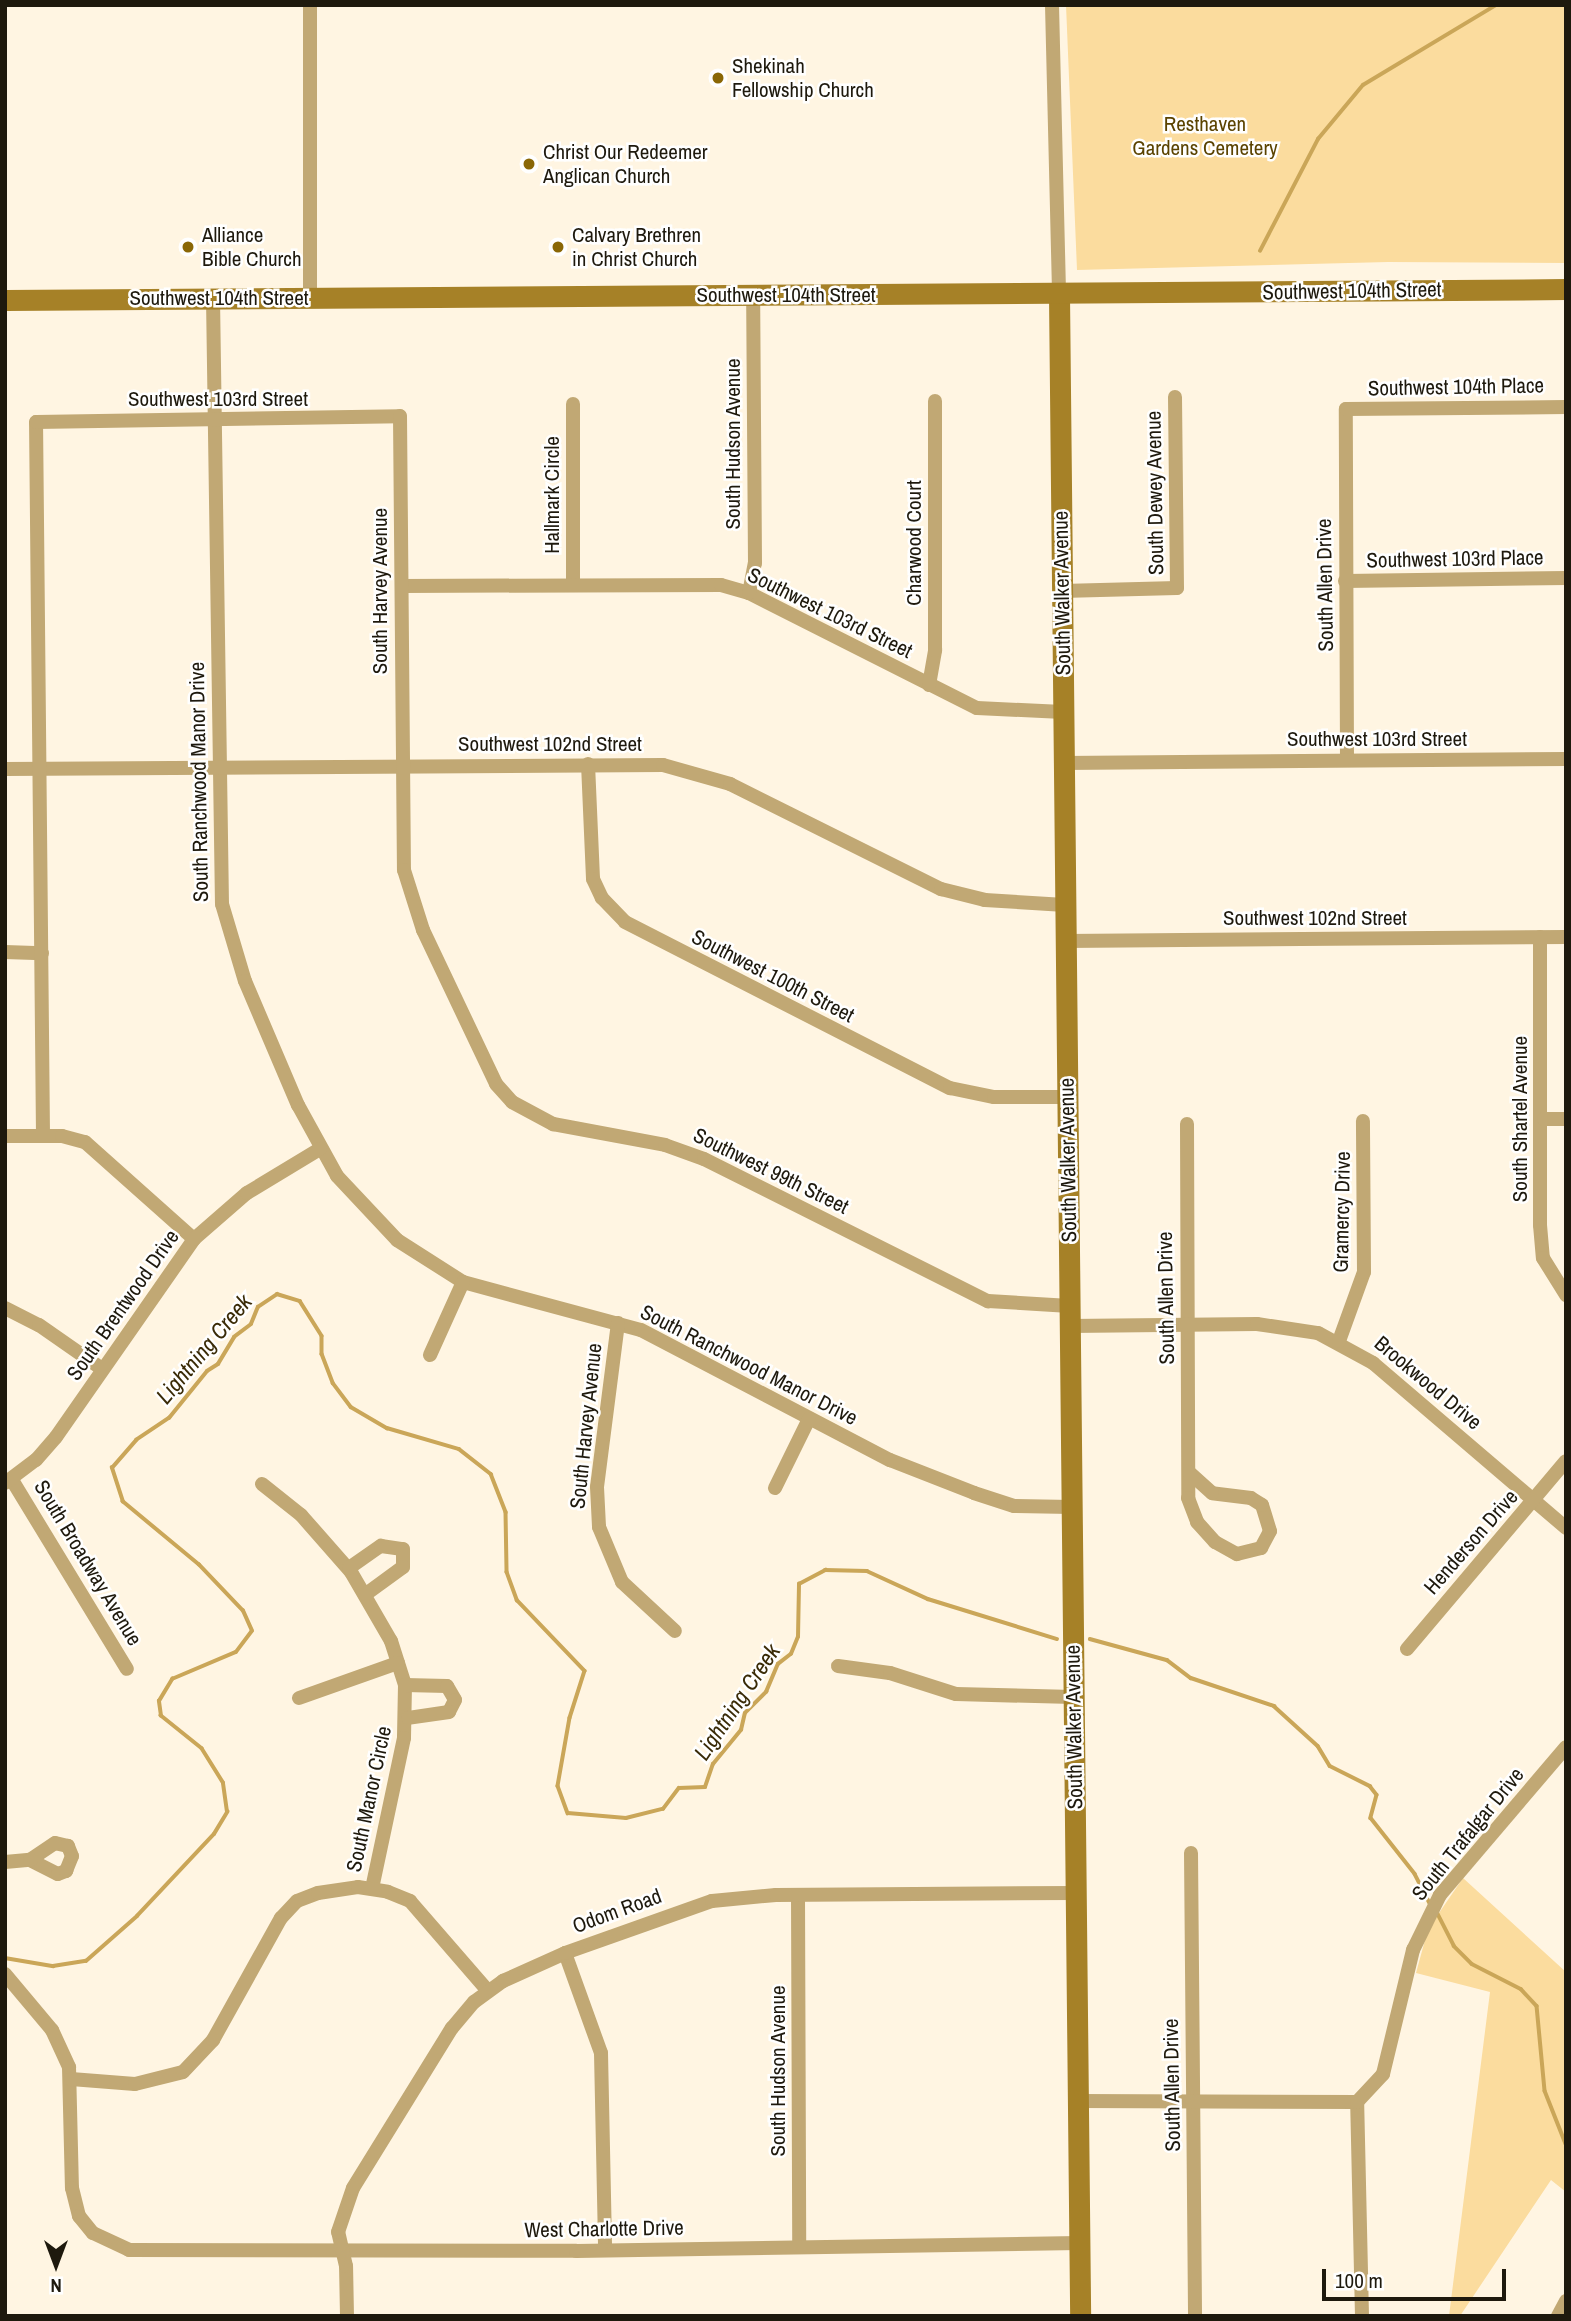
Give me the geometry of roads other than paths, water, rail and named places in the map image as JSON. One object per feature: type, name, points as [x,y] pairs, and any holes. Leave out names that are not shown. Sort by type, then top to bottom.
[{"type":"main road","name":"Southwest 104th Street","points":[[5,300],[753,294],[1059,295],[1566,289]]},
{"type":"main road","name":"South Walker Avenue","points":[[1059,295],[1080,2316]]},
{"type":"street","points":[[310,5],[310,298]]},
{"type":"street","name":"South Walker Avenue","points":[[1052,5],[1059,295]]},
{"type":"street","name":"South Hudson Avenue","points":[[749,593],[755,563],[753,294]]},
{"type":"street","name":"South Ranchwood Manor Drive","points":[[213,298],[220,881],[230,942],[320,1149],[349,1192],[380,1225],[418,1255],[463,1282],[618,1323],[682,1350],[890,1460],[997,1501],[1031,1508],[1071,1507]]},
{"type":"street","name":"South Dewey Avenue","points":[[1062,591],[1177,588],[1175,397]]},
{"type":"street","name":"Charwood Court","points":[[929,685],[935,650],[935,401]]},
{"type":"street","name":"Hallmark Circle","points":[[573,404],[573,585]]},
{"type":"street","name":"Southwest 104th Place","points":[[1346,409],[1566,407]]},
{"type":"street","name":"South Allen Drive","points":[[1346,409],[1347,760]]},
{"type":"street","name":"Southwest 103rd Street","points":[[40,768],[36,422],[400,416]]},
{"type":"street","name":"South Harvey Avenue","points":[[400,416],[402,766]]},
{"type":"street","name":"Southwest 103rd Place","points":[[1345,581],[1566,578]]},
{"type":"street","name":"Southwest 103rd Street","points":[[402,586],[711,584],[749,593],[985,711],[1063,712]]},
{"type":"street","name":"Southwest 103rd Street","points":[[1063,763],[1566,759]]},
{"type":"street","name":"Southwest 100th Street","points":[[587,764],[593,879],[602,898],[625,922],[950,1088],[994,1097],[1067,1097]]},
{"type":"street","name":"Southwest 102nd Street","points":[[5,769],[663,765],[703,774],[941,890],[985,900],[1065,905]]},
{"type":"street","name":"Southwest 99th Street","points":[[402,766],[404,870],[408,895],[489,1073],[512,1102],[553,1124],[665,1145],[704,1159],[988,1301],[1070,1316]]},
{"type":"street","points":[[40,768],[43,1135]]},
{"type":"street","name":"South Shartel Avenue","points":[[1540,937],[1544,1119],[1543,1258],[1566,1295]]},
{"type":"street","name":"Southwest 102nd Street","points":[[1065,941],[1566,937]]},
{"type":"street","points":[[5,952],[42,953]]},
{"type":"street","points":[[1544,1119],[1566,1119]]},
{"type":"street","name":"Gramercy Drive","points":[[1339,1342],[1364,1272],[1363,1121]]},
{"type":"street","name":"South Allen Drive","points":[[1187,1124],[1189,1472],[1191,1510],[1204,1531],[1229,1552],[1249,1554],[1261,1548],[1270,1531],[1262,1505],[1251,1498],[1212,1493],[1189,1472]]},
{"type":"street","points":[[5,1136],[43,1135],[74,1138],[96,1149],[194,1239]]},
{"type":"street","name":"South Brentwood Drive","points":[[9,1481],[46,1450],[194,1239],[247,1193],[320,1149]]},
{"type":"street","points":[[430,1355],[463,1282]]},
{"type":"street","points":[[5,1308],[39,1325],[102,1369]]},
{"type":"street","name":"Brookwood Drive","points":[[1070,1316],[1188,1325],[1287,1326],[1339,1342],[1390,1376],[1566,1528]]},
{"type":"street","name":"South Harvey Avenue","points":[[618,1323],[597,1487],[598,1527],[622,1582],[675,1631]]},
{"type":"street","points":[[775,1488],[809,1419]]},
{"type":"street","name":"Henderson Drive","points":[[1407,1649],[1566,1461]]},
{"type":"street","name":"South Broadway Avenue","points":[[9,1481],[127,1668]]},
{"type":"street","name":"South Manor Circle","points":[[262,1484],[301,1515],[349,1568],[366,1594],[398,1663],[405,1685],[408,1718],[372,1889]]},
{"type":"street","points":[[349,1568],[381,1546],[403,1549],[403,1567],[366,1594]]},
{"type":"street","points":[[299,1698],[398,1663]]},
{"type":"street","points":[[838,1666],[890,1673],[956,1693],[1073,1697]]},
{"type":"street","name":"South Manor Circle","points":[[405,1685],[447,1686],[455,1700],[449,1712],[408,1718]]},
{"type":"street","name":"South Trafalgar Drive","points":[[1357,2102],[1386,2066],[1420,1931],[1440,1895],[1566,1747]]},
{"type":"street","name":"South Allen Drive","points":[[1191,1853],[1195,2316]]},
{"type":"street","points":[[5,1861],[30,1860]]},
{"type":"street","points":[[9,1979],[52,2031],[71,2079],[135,2084],[183,2072],[213,2040],[289,1908],[318,1893],[372,1889],[400,1896],[422,1910],[488,1990]]},
{"type":"street","name":"Odom Road","points":[[346,2316],[342,2251],[338,2232],[364,2168],[424,2068],[488,1990],[565,1953],[702,1903],[798,1895],[1075,1893]]},
{"type":"street","name":"South Hudson Avenue","points":[[798,1895],[799,2247]]},
{"type":"street","points":[[565,1953],[601,2053],[605,2250]]},
{"type":"street","name":"West Charlotte Drive","points":[[71,2079],[71,2170],[79,2216],[93,2233],[129,2250],[605,2250],[1079,2243]]},
{"type":"street","points":[[1078,2101],[1357,2102],[1362,2316]]},
{"type":"street","points":[[1558,2316],[1566,2301]]},
{"type":"waterway","points":[[1260,251],[1318,139],[1363,85],[1496,5]]},
{"type":"waterway","name":"Lightning Creek","points":[[5,1958],[53,1966],[86,1961],[137,1916],[214,1834],[227,1812],[223,1783],[202,1749],[161,1716],[159,1701],[172,1679],[236,1652],[252,1631],[243,1611],[199,1565],[123,1502],[112,1468],[136,1440],[169,1418],[207,1371],[218,1364],[234,1337],[251,1324],[258,1307],[277,1294],[300,1301],[322,1336],[322,1354],[333,1383],[351,1407],[387,1428],[459,1449],[491,1474],[506,1512],[507,1572],[517,1600],[585,1671],[570,1718],[558,1786],[568,1813],[626,1818],[663,1809],[679,1788],[705,1787],[713,1764],[741,1730],[745,1713],[766,1692],[778,1664],[791,1654],[798,1637],[799,1584],[825,1570],[867,1571],[928,1599],[1057,1639]]},
{"type":"waterway","name":"Lightning Creek","points":[[1090,1639],[1167,1660],[1191,1678],[1274,1706],[1318,1746],[1330,1766],[1370,1786],[1377,1795],[1371,1818],[1415,1874],[1430,1904]]},
{"type":"waterway","name":"Lightning Creek","points":[[1437,1912],[1454,1946],[1472,1964],[1521,1989],[1537,2006],[1545,2091],[1566,2144]]},
{"type":"place","name":"Shekinah Fellowship Church","points":[[718,78]]},
{"type":"place","name":"Christ Our Redeemer Anglican Church","points":[[529,164]]},
{"type":"place","name":"Alliance Bible Church","points":[[188,247]]},
{"type":"place","name":"Calvary Brethren in Christ Church","points":[[558,247]]},
{"type":"park label","name":"Resthaven Gardens Cemetery","points":[[1205,136]]}]
